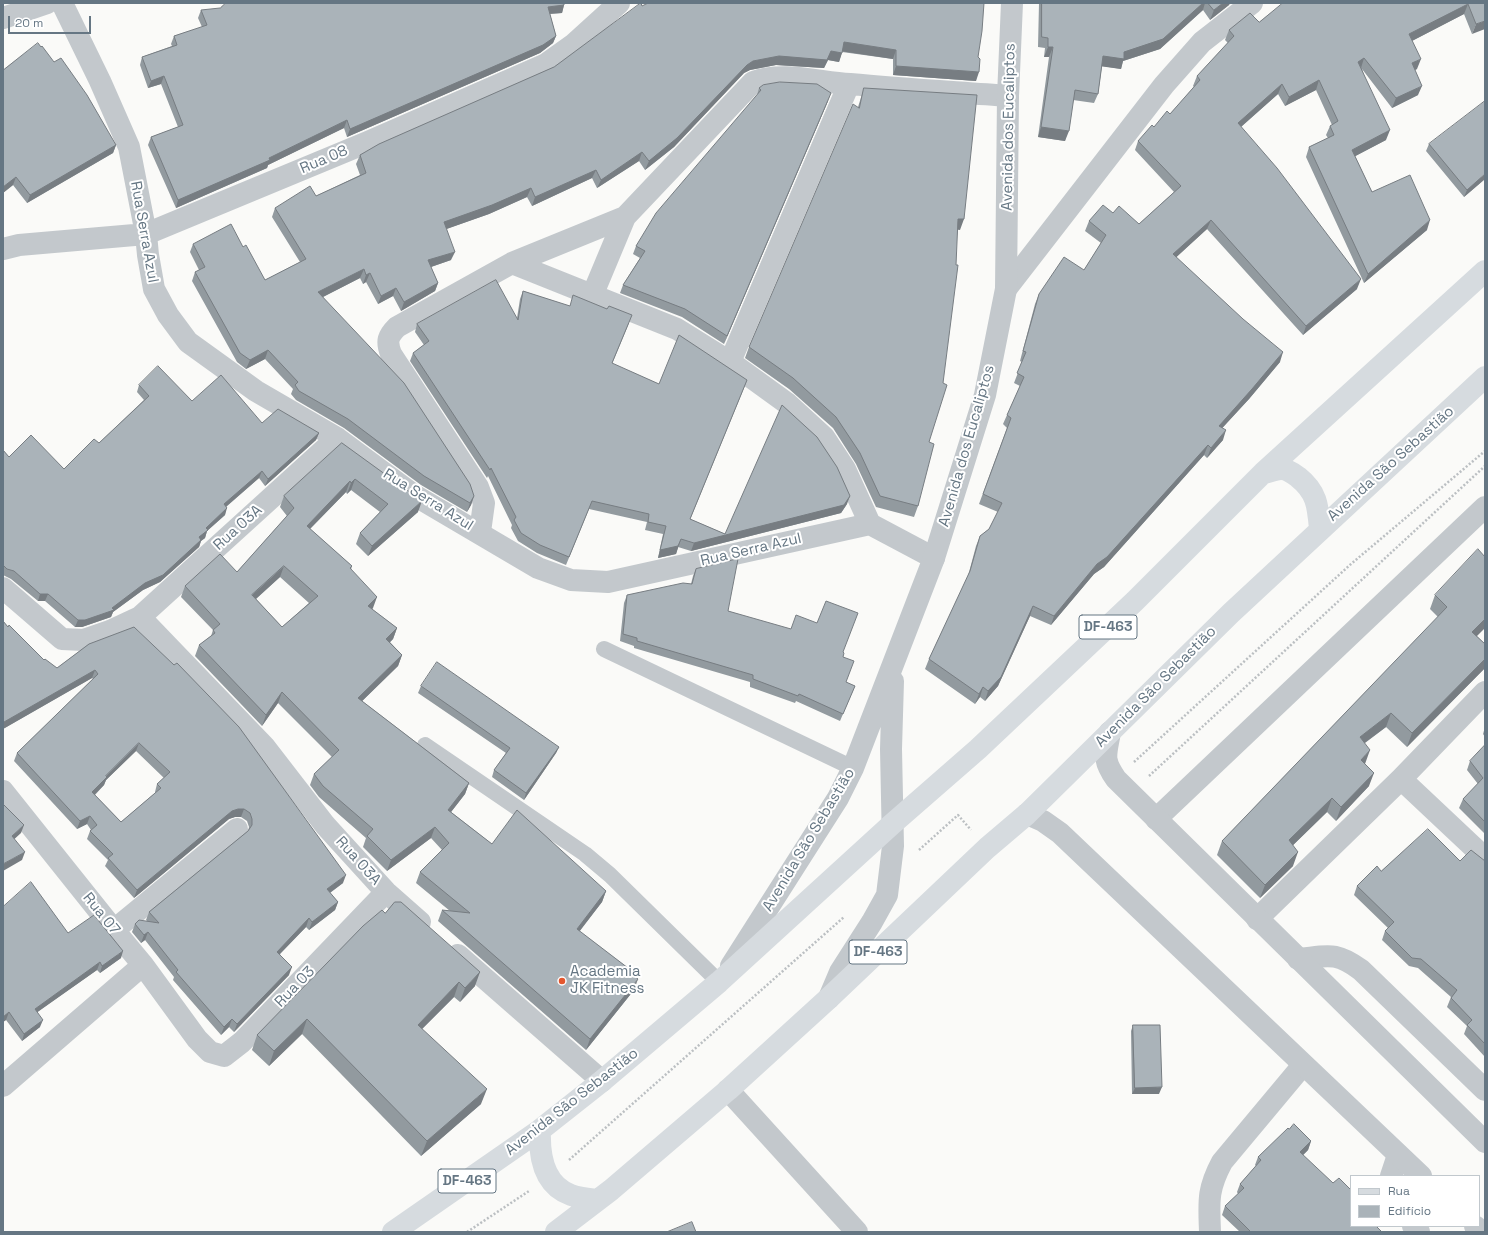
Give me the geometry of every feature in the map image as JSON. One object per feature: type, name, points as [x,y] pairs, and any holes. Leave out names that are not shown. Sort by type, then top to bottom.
[{"type":"main road","name":"Avenida São Sebastião","points":[[392,1232],[540,1130],[602,1081],[722,980],[891,825],[978,749],[1135,601],[1263,473],[1485,271]]},
{"type":"main road","name":"Avenida São Sebastião","points":[[556,1232],[598,1200],[728,1090],[829,998],[987,848],[1027,814],[1231,613],[1320,529],[1403,455],[1485,378]]},
{"type":"main road","points":[[1263,473],[1281,469],[1294,473],[1307,484],[1314,493],[1320,529]]},
{"type":"main road","points":[[540,1130],[539,1153],[549,1178],[569,1195],[598,1200]]},
{"type":"street","points":[[3,18],[47,3]]},
{"type":"street","name":"Rua Serra Azul","points":[[62,3],[100,81],[129,147],[146,234],[154,289],[168,315],[188,342],[256,391],[337,438],[414,495],[480,532],[538,568],[571,580],[608,582],[870,524]]},
{"type":"street","name":"Rua 08","points":[[3,249],[19,245],[146,234],[368,142],[546,64],[574,44],[619,3]]},
{"type":"street","name":"Avenida dos Eucaliptos","points":[[893,666],[934,558],[984,395],[1006,288],[1008,96],[1012,3]]},
{"type":"street","points":[[1006,288],[1168,80],[1202,42],[1252,3]]},
{"type":"street","points":[[592,296],[625,217],[753,82],[766,77],[781,77],[848,84],[1008,96]]},
{"type":"street","points":[[730,362],[848,84]]},
{"type":"street","points":[[480,532],[484,504],[478,487],[391,354],[387,345],[388,335],[397,327],[512,262],[625,217]]},
{"type":"street","points":[[512,262],[676,330],[730,362],[788,404],[824,437],[845,469],[870,524],[934,558]]},
{"type":"street","name":"Rua 03A","points":[[3,588],[62,639],[84,640],[110,631],[140,617],[337,438]]},
{"type":"street","points":[[1156,819],[1485,508]]},
{"type":"street","name":"Rua 03A","points":[[140,617],[264,746],[326,825],[386,892],[602,1081]]},
{"type":"street","name":"Avenida São Sebastião","points":[[829,998],[840,972],[872,922],[886,895],[890,876],[893,846],[891,825],[893,666]]},
{"type":"street","name":"Avenida São Sebastião","points":[[722,980],[838,798],[853,768],[893,666]]},
{"type":"street","points":[[1257,919],[1401,779],[1485,692]]},
{"type":"street","points":[[1110,732],[1105,758],[1108,768],[1123,786],[1485,1142]]},
{"type":"street","points":[[1401,779],[1485,858]]},
{"type":"street","name":"Rua 07","points":[[3,791],[143,965],[197,1039]]},
{"type":"street","points":[[1027,814],[1052,827],[1060,833],[1420,1175]]},
{"type":"street","points":[[114,930],[237,830]]},
{"type":"street","name":"Rua 03","points":[[197,1039],[210,1052],[224,1056],[242,1042],[386,892]]},
{"type":"street","points":[[1298,959],[1335,955],[1348,960],[1361,970],[1485,1090]]},
{"type":"street","points":[[3,1086],[143,965]]},
{"type":"street","points":[[1210,1232],[1209,1192],[1214,1177],[1222,1162],[1303,1065]]},
{"type":"street","points":[[728,1090],[857,1232]]},
{"type":"street","points":[[1391,1175],[1398,1155]]},
{"type":"lane","points":[[604,649],[853,768]]},
{"type":"lane","points":[[425,745],[585,854],[610,875],[722,980]]},
{"type":"path","points":[[1123,786],[1351,564],[1485,451]]},
{"type":"path","points":[[1123,786],[1485,466]]},
{"type":"path","points":[[890,876],[958,815],[987,848]]},
{"type":"path","points":[[467,1232],[549,1178],[848,913]]},
{"type":"building","points":[[226,3],[564,3],[564,5],[548,7],[556,36],[543,45],[350,129],[347,120],[269,158],[270,160],[178,200],[151,137],[183,125],[164,76],[151,81],[142,57],[177,45],[174,36],[207,25],[201,10],[220,8]]},
{"type":"building","points":[[641,3],[642,6],[648,3],[984,3],[978,57],[980,59],[979,72],[896,66],[896,50],[844,42],[842,53],[831,51],[827,60],[779,56],[753,61],[747,65],[677,138],[649,161],[642,152],[601,180],[596,170],[535,197],[531,188],[492,205],[444,222],[455,252],[428,260],[438,283],[404,302],[396,288],[381,296],[370,273],[366,275],[364,269],[318,292],[404,383],[470,484],[474,496],[470,503],[424,476],[348,419],[299,391],[295,385],[298,382],[268,350],[250,360],[240,353],[195,272],[205,267],[193,244],[231,224],[243,247],[246,245],[265,280],[306,259],[275,208],[310,186],[316,196],[366,173],[360,155],[379,144],[554,67]]},
{"type":"building","points":[[1042,3],[1203,3],[1163,39],[1124,52],[1124,59],[1103,56],[1098,94],[1075,90],[1069,131],[1041,127],[1053,47],[1048,47],[1048,38],[1042,37]]},
{"type":"building","points":[[1208,3],[1223,3],[1214,10]]},
{"type":"building","points":[[1283,3],[1485,3],[1485,21],[1476,24],[1468,4],[1409,34],[1421,59],[1412,63],[1422,86],[1396,98],[1364,58],[1358,62],[1390,130],[1352,150],[1372,192],[1410,175],[1430,220],[1368,274],[1309,147],[1334,135],[1330,126],[1338,121],[1319,80],[1289,97],[1282,84],[1238,123],[1277,168],[1361,279],[1306,326],[1211,220],[1173,254],[1243,319],[1283,352],[1219,426],[1226,430],[1211,448],[1208,445],[1107,557],[1097,564],[1054,616],[1033,606],[1001,677],[988,691],[983,687],[979,694],[929,659],[970,571],[980,536],[989,529],[1002,503],[983,494],[1011,418],[1007,415],[1024,377],[1017,373],[1026,352],[1023,351],[1039,294],[1064,257],[1084,270],[1106,235],[1089,221],[1103,205],[1113,213],[1119,206],[1139,224],[1181,186],[1138,141],[1152,125],[1154,127],[1167,111],[1170,114],[1200,80],[1197,76],[1234,36],[1229,30],[1250,13],[1259,22]]},
{"type":"building","points":[[38,43],[54,62],[61,58],[87,95],[116,145],[30,195],[16,177],[3,187],[3,68],[4,69]]},
{"type":"building","points":[[780,82],[817,84],[831,93],[727,336],[685,309],[623,285],[645,251],[636,246],[656,213],[761,90],[759,88],[763,85]]},
{"type":"building","points":[[864,88],[977,95],[964,219],[958,219],[956,265],[958,265],[943,383],[947,385],[929,442],[934,444],[918,506],[880,496],[860,453],[836,417],[793,378],[749,347],[853,104],[859,108]]},
{"type":"building","points":[[1485,101],[1485,174],[1467,190],[1429,144]]},
{"type":"building","points":[[496,280],[518,320],[523,291],[570,306],[573,295],[607,309],[609,306],[632,315],[612,363],[659,384],[679,335],[747,380],[690,519],[725,534],[782,405],[817,437],[837,467],[850,496],[844,505],[694,543],[681,539],[678,546],[660,550],[666,526],[648,522],[649,514],[592,501],[569,557],[540,545],[521,533],[514,520],[516,517],[491,468],[490,470],[413,353],[429,341],[417,324]]},
{"type":"building","points":[[158,366],[192,401],[221,375],[262,423],[278,409],[319,433],[268,479],[262,471],[224,504],[227,508],[206,528],[208,530],[199,537],[201,540],[163,575],[145,583],[112,608],[114,610],[85,620],[78,620],[48,594],[40,594],[14,571],[7,569],[3,565],[3,450],[9,457],[31,435],[64,469],[94,439],[99,443],[149,396],[139,385]]},
{"type":"building","points":[[342,443],[422,501],[372,546],[360,533],[388,504],[355,479],[351,483],[350,481],[307,526],[352,566],[350,568],[377,597],[368,606],[397,628],[386,639],[402,655],[358,698],[469,783],[448,810],[492,844],[517,810],[606,891],[577,929],[628,968],[626,969],[638,979],[590,1039],[442,910],[470,913],[420,872],[449,843],[435,827],[391,860],[367,836],[373,829],[323,786],[314,774],[339,750],[282,692],[266,715],[199,645],[215,633],[213,630],[220,624],[185,586],[220,554],[237,572],[294,508],[284,496]],"holes":[[[284,566],[318,596],[282,627],[252,595]]]},
{"type":"building","points":[[1478,549],[1485,557],[1485,619],[1472,632],[1485,644],[1485,659],[1412,733],[1391,713],[1360,737],[1370,750],[1361,760],[1374,773],[1341,807],[1332,798],[1289,840],[1298,852],[1265,885],[1222,841],[1447,607],[1435,595]]},
{"type":"building","points":[[738,559],[728,611],[791,629],[796,615],[817,623],[826,601],[858,613],[843,652],[843,657],[854,661],[846,682],[855,686],[843,714],[799,694],[798,696],[753,679],[753,675],[637,641],[637,638],[623,634],[627,595],[683,583],[692,584],[696,569]]},
{"type":"building","points":[[3,621],[8,627],[9,625],[44,660],[45,659],[57,668],[89,644],[134,627],[174,665],[177,663],[239,727],[346,875],[327,889],[338,902],[312,922],[309,918],[277,952],[292,967],[237,1024],[232,1019],[224,1027],[176,972],[178,970],[148,932],[144,935],[135,924],[139,920],[159,923],[149,912],[248,831],[252,825],[250,813],[244,809],[232,811],[137,890],[108,858],[113,854],[90,831],[97,825],[90,816],[80,821],[17,753],[98,674],[95,670],[4,722]],"holes":[[[139,743],[170,772],[157,784],[161,788],[121,822],[92,792]]]},
{"type":"building","points":[[437,662],[559,747],[526,793],[494,770],[510,748],[421,686]]},
{"type":"building","points":[[1485,745],[1485,822],[1463,799],[1483,778],[1470,761]]},
{"type":"building","points":[[3,804],[24,825],[12,836],[25,852],[3,864]]},
{"type":"building","points":[[1428,829],[1460,861],[1471,850],[1485,861],[1485,1044],[1467,1025],[1472,1020],[1451,998],[1457,990],[1421,959],[1412,958],[1385,931],[1394,922],[1357,886],[1377,866],[1381,871]]},
{"type":"building","points":[[31,882],[68,933],[94,915],[123,951],[102,966],[100,962],[35,1009],[43,1020],[24,1034],[9,1012],[3,1017],[3,907]]},
{"type":"building","points":[[395,902],[401,902],[480,972],[465,988],[459,982],[418,1025],[487,1089],[427,1141],[307,1019],[274,1051],[257,1035],[363,926],[382,910],[385,913]]},
{"type":"building","points":[[1133,1025],[1160,1025],[1162,1087],[1135,1088]]},
{"type":"building","points":[[1294,1124],[1311,1141],[1300,1152],[1333,1183],[1339,1178],[1350,1189],[1350,1227],[1377,1227],[1382,1232],[1251,1232],[1225,1206],[1244,1188],[1240,1184],[1261,1160],[1258,1157],[1288,1128],[1289,1129]]},
{"type":"building","points":[[692,1222],[696,1232],[667,1232]]},
{"type":"place","name":"Academia JK Fitness","points":[[562,981]]}]
